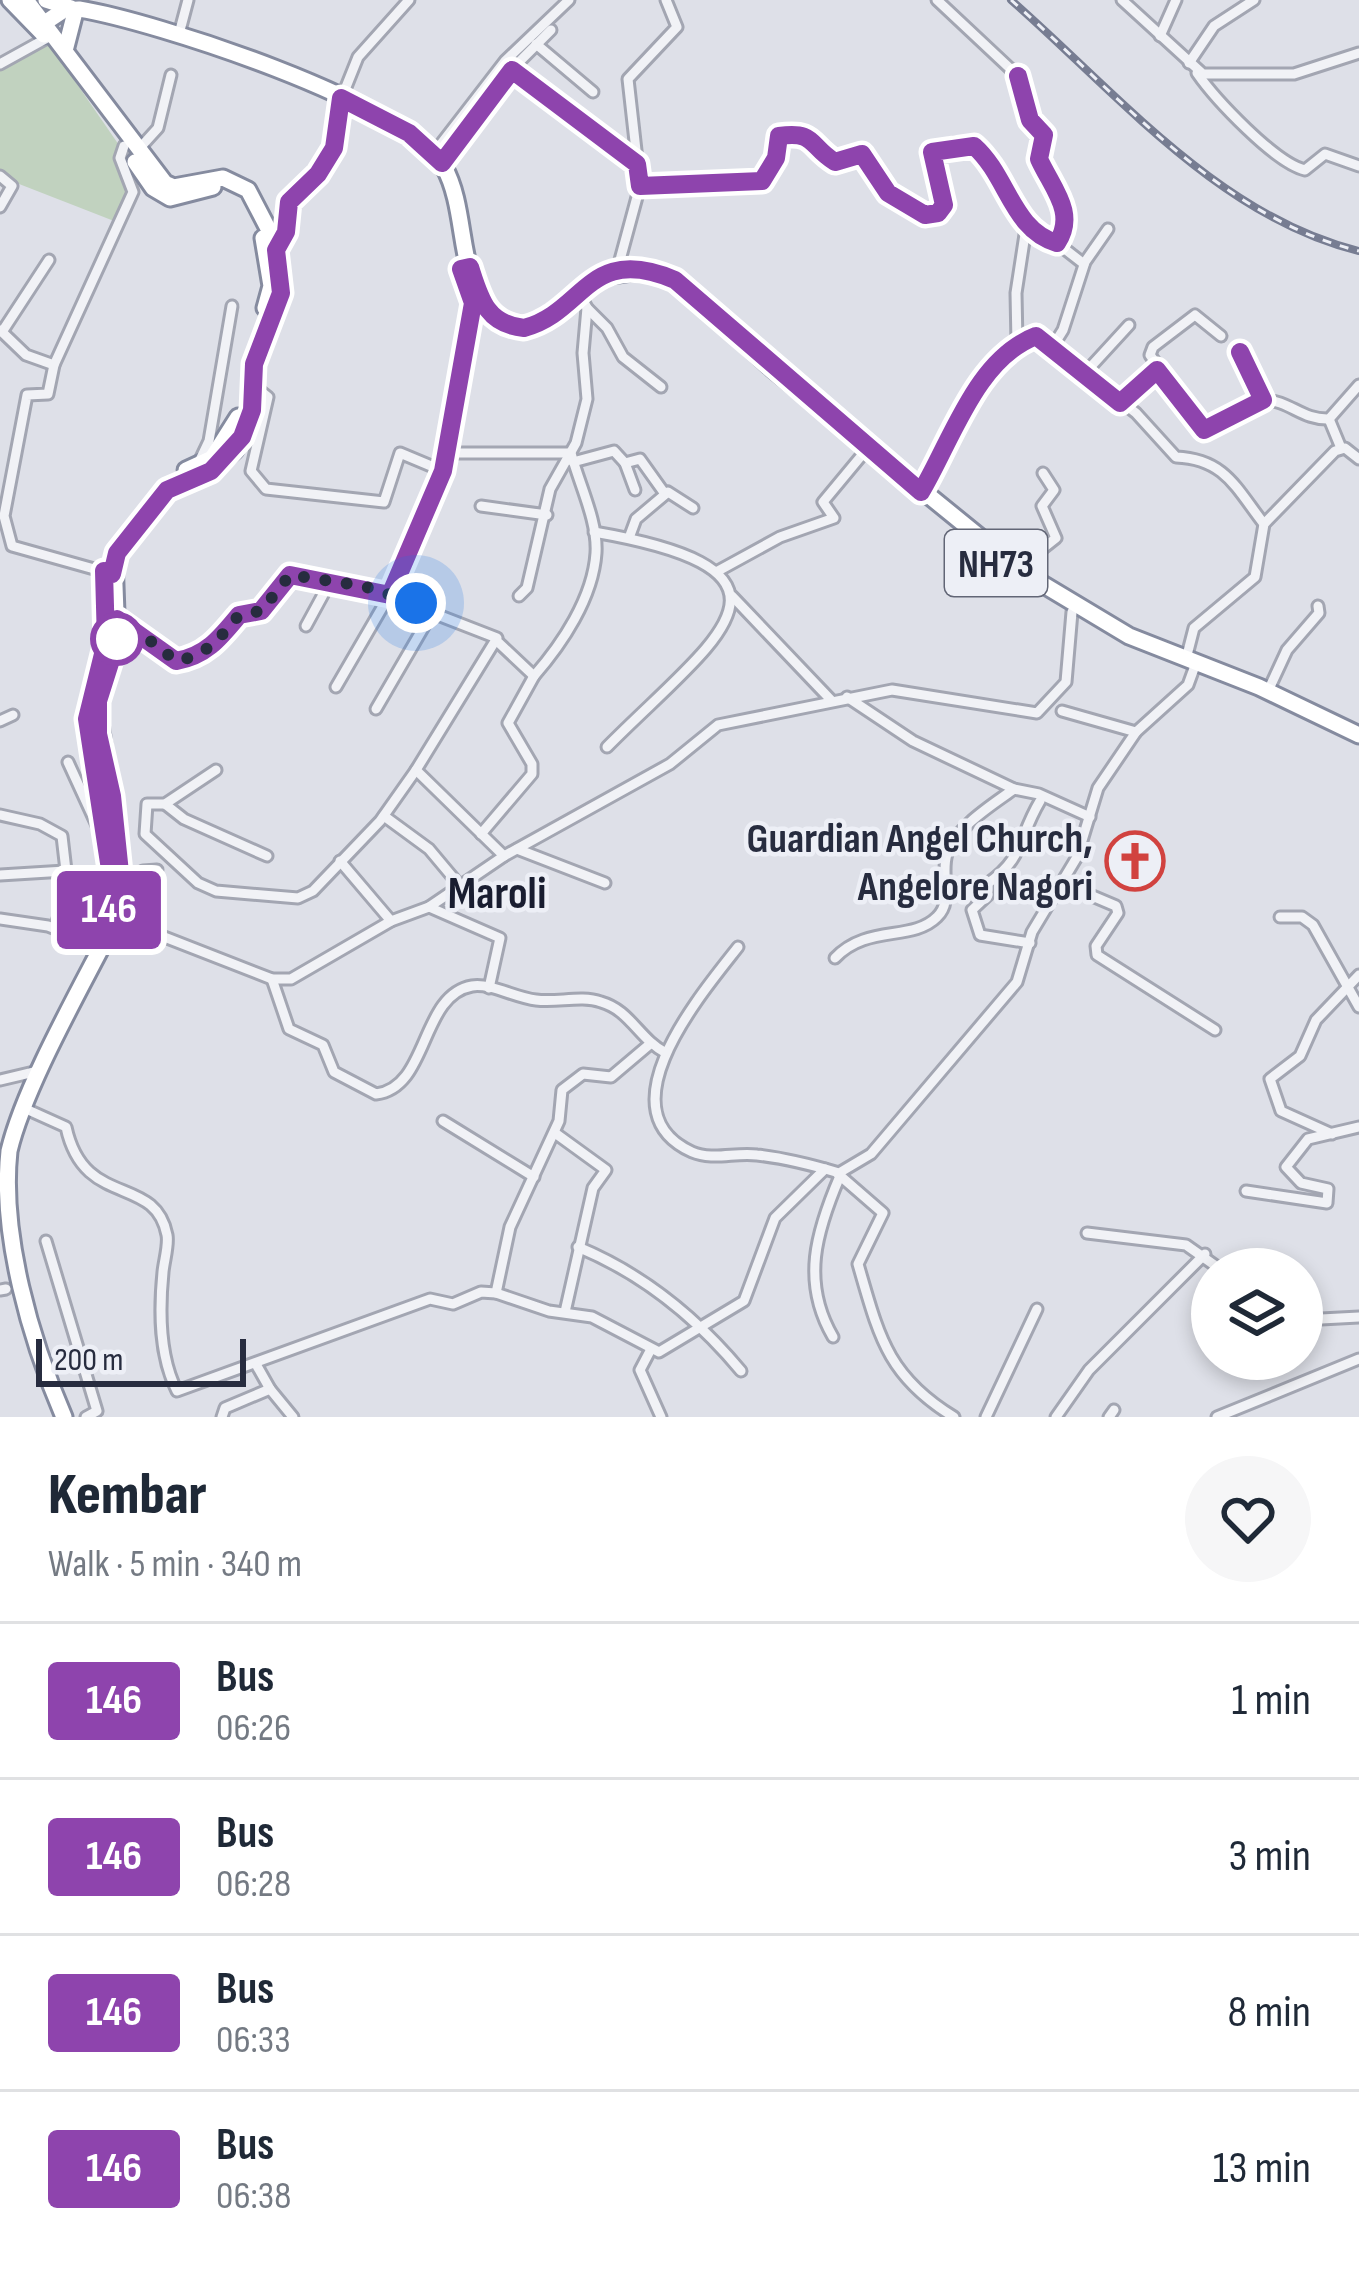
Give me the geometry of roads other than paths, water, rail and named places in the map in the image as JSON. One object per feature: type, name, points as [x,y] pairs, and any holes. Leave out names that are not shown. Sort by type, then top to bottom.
[{"type":"highway","points":[[0,1154],[94,944],[115,911],[87,719],[106,642],[108,573],[119,534],[169,478],[212,458],[234,432],[244,398],[244,365],[269,301],[258,218],[232,189],[207,188],[170,198],[153,188],[66,47],[10,0]]},
{"type":"highway","points":[[26,0],[131,148],[174,187],[223,178],[248,190],[266,216],[281,293],[258,352],[252,410],[235,450],[211,471],[167,490],[117,553],[108,573],[117,641],[98,701],[98,734],[112,796],[115,911],[8,1151],[6,1174],[20,1309],[60,1417]]},
{"type":"highway","points":[[46,0],[224,58],[339,102],[404,141],[429,161],[444,187],[473,303]]},
{"type":"highway","points":[[45,30],[72,12],[179,34],[409,133],[438,158],[452,184],[465,268],[489,314],[505,325],[524,328],[598,277],[617,272]]},
{"type":"highway","points":[[66,47],[72,12]]},
{"type":"highway","name":"NH73","points":[[617,272],[644,269],[687,287],[748,347],[1024,573],[1130,636],[1359,739]]},
{"type":"highway","name":"NH73","points":[[473,303],[490,326],[524,338],[584,303],[602,285],[630,278],[671,288],[968,543],[1072,612],[1129,644],[1268,691],[1359,739]]},
{"type":"highway","points":[[0,1226],[3,1290],[60,1417]]},
{"type":"street","points":[[179,34],[188,0]]},
{"type":"street","points":[[276,250],[286,232],[289,202],[318,174],[334,148],[339,102],[358,57],[409,0]]},
{"type":"street","points":[[438,158],[481,89],[569,0]]},
{"type":"street","points":[[617,272],[640,186],[628,79],[676,27],[678,19],[666,0]]},
{"type":"street","points":[[937,0],[1018,76],[1030,120],[1044,135],[1039,159],[1065,208],[1066,230],[1057,243]]},
{"type":"street","points":[[1122,0],[1262,142],[1296,167],[1305,170],[1325,154],[1359,166]]},
{"type":"street","points":[[1160,36],[1176,0]]},
{"type":"street","points":[[1192,66],[1214,26],[1254,0]]},
{"type":"street","points":[[0,64],[45,30]]},
{"type":"street","points":[[438,158],[551,30]]},
{"type":"street","points":[[536,44],[593,92]]},
{"type":"street","points":[[1192,66],[1218,76],[1278,76],[1359,53]]},
{"type":"street","points":[[512,70],[637,164]]},
{"type":"street","points":[[108,573],[6,544],[4,516],[27,395],[48,394],[54,364],[133,192],[120,158],[158,128],[171,75]]},
{"type":"street","points":[[640,186],[762,181],[776,158],[779,136],[808,135],[835,162],[862,154],[888,193],[925,215],[938,213],[944,205],[932,152],[965,144],[974,146],[994,168],[1026,228],[1057,243],[1084,264]]},
{"type":"street","points":[[0,176],[12,186],[0,206]]},
{"type":"street","points":[[1017,343],[1016,293],[1026,228]]},
{"type":"street","points":[[1053,346],[1064,330],[1084,264],[1108,229]]},
{"type":"street","points":[[49,260],[1,331],[26,355],[54,364]]},
{"type":"street","points":[[337,687],[390,595],[443,471],[473,303]]},
{"type":"street","points":[[584,303],[607,328],[623,357],[662,388]]},
{"type":"street","points":[[519,596],[526,588],[550,489],[572,458],[587,399],[584,303]]},
{"type":"street","points":[[198,465],[209,441],[232,306]]},
{"type":"street","points":[[1221,336],[1195,315],[1153,346],[1150,355],[1204,430],[1263,400],[1288,404],[1309,418],[1330,418],[1359,385]]},
{"type":"street","points":[[1085,373],[1129,325]]},
{"type":"street","points":[[921,492],[986,375],[1017,343],[1036,336],[1120,403],[1176,457],[1204,458],[1218,467],[1264,524]]},
{"type":"street","points":[[1240,352],[1263,400]]},
{"type":"street","points":[[1120,403],[1157,370]]},
{"type":"street","points":[[254,385],[268,397],[251,471],[266,489],[384,502],[400,453],[443,471]]},
{"type":"street","points":[[1330,418],[1340,448],[1359,459]]},
{"type":"street","points":[[26,1109],[66,1127],[82,1168],[99,1184],[122,1187],[150,1205],[167,1234],[160,1300],[166,1369],[178,1391],[430,1299],[453,1304],[481,1292],[611,1324],[650,1351],[659,1352],[744,1301],[775,1218],[834,1172],[871,1154],[1009,992],[1064,884],[1098,788],[1136,731],[1176,698],[1192,665],[1194,628],[1255,577],[1264,524],[1340,448]]},
{"type":"street","points":[[446,453],[572,458],[614,451],[625,463],[635,490]]},
{"type":"street","points":[[718,571],[780,537],[834,518],[823,502],[862,455]]},
{"type":"street","points":[[0,456],[14,460]]},
{"type":"street","points":[[481,833],[532,774],[532,764],[508,723],[534,676],[565,640],[592,570],[594,532],[572,458]]},
{"type":"street","points":[[625,463],[640,459],[665,494]]},
{"type":"street","points":[[1024,573],[1032,557],[1056,538],[1042,506],[1054,490],[1043,473]]},
{"type":"street","points":[[629,538],[636,519],[665,494],[674,492],[693,508]]},
{"type":"street","points":[[481,506],[547,515]]},
{"type":"street","points":[[594,532],[687,554],[718,571],[732,596],[831,700]]},
{"type":"street","points":[[117,619],[176,661],[197,657],[226,634],[239,615],[261,611],[285,577],[331,580],[433,610],[499,643],[534,676]]},
{"type":"street","points":[[306,626],[331,580]]},
{"type":"street","points":[[607,747],[712,641],[731,614],[732,596]]},
{"type":"street","points":[[1268,691],[1287,650],[1319,613],[1318,606]]},
{"type":"street","points":[[376,709],[433,610]]},
{"type":"street","points":[[157,870],[143,871],[135,894],[115,911],[272,980],[291,979],[391,921],[429,908],[504,856],[670,764],[718,725],[831,700],[924,692],[975,706],[1037,713],[1064,689],[1070,672],[1072,612]]},
{"type":"street","points":[[216,770],[165,804],[147,804],[145,834],[198,883],[216,891],[298,898],[313,891],[383,816],[499,643]]},
{"type":"street","points":[[847,698],[913,741],[1014,789],[1039,794],[1090,817]]},
{"type":"street","points":[[1062,711],[1136,731]]},
{"type":"street","points":[[0,721],[13,715]]},
{"type":"street","points":[[68,762],[107,847]]},
{"type":"street","points":[[416,770],[504,856]]},
{"type":"street","points":[[836,958],[849,944],[871,934],[935,920],[945,907],[947,854],[963,831],[1014,789]]},
{"type":"street","points":[[1030,943],[980,935],[972,910],[988,895],[986,884],[1014,863],[1023,828],[1040,801]]},
{"type":"street","points":[[165,804],[184,819],[267,856]]},
{"type":"street","points":[[0,815],[40,824],[62,836],[67,903],[55,928]]},
{"type":"street","points":[[383,816],[428,849],[460,886]]},
{"type":"street","points":[[517,849],[605,883]]},
{"type":"street","points":[[340,861],[391,921]]},
{"type":"street","points":[[0,875],[65,871]]},
{"type":"street","points":[[1064,884],[1116,906],[1118,913],[1096,946],[1097,955],[1215,1030]]},
{"type":"street","points":[[429,908],[500,938],[489,988]]},
{"type":"street","points":[[1280,917],[1302,917],[1313,925],[1359,1007]]},
{"type":"street","points":[[0,919],[55,928],[94,944]]},
{"type":"street","points":[[738,947],[686,1014],[666,1053],[655,1111],[661,1127],[694,1153],[750,1154],[834,1172],[883,1213],[858,1264],[888,1354],[897,1373],[954,1417]]},
{"type":"street","points":[[1332,1134],[1281,1112],[1270,1079],[1300,1056],[1316,1020],[1359,975]]},
{"type":"street","points":[[272,980],[289,1029],[323,1046],[334,1072],[376,1094],[399,1082],[458,992],[478,985],[543,1001],[603,1002],[628,1016],[650,1044],[666,1053]]},
{"type":"street","points":[[496,1293],[510,1227],[555,1133],[562,1090],[583,1074],[611,1077],[650,1044]]},
{"type":"street","points":[[0,1080],[34,1072]]},
{"type":"street","points":[[443,1121],[534,1178]]},
{"type":"street","points":[[1246,1191],[1327,1203],[1328,1189],[1301,1183],[1286,1167],[1308,1139],[1359,1127]]},
{"type":"street","points":[[555,1133],[606,1170],[593,1188],[565,1312]]},
{"type":"street","points":[[833,1337],[818,1310],[811,1273],[834,1172]]},
{"type":"street","points":[[1087,1233],[1193,1248]]},
{"type":"street","points":[[46,1241],[97,1412],[86,1417]]},
{"type":"street","points":[[578,1247],[622,1265],[703,1325],[741,1371]]},
{"type":"street","points":[[1055,1417],[1089,1370],[1191,1267]]},
{"type":"street","points":[[986,1417],[1037,1309]]},
{"type":"street","points":[[1323,1319],[1359,1317]]},
{"type":"street","points":[[650,1351],[640,1370],[661,1417]]},
{"type":"street","points":[[1216,1417],[1359,1359]]},
{"type":"street","points":[[256,1366],[293,1417]]},
{"type":"street","points":[[222,1417],[225,1408],[271,1389]]},
{"type":"railway","points":[[1011,0],[1215,181],[1308,234],[1359,251]]},
{"type":"place","name":"Guardian Angel Church, Angelore Nagori","points":[[1135,861]]},
{"type":"district","name":"Maroli","points":[[497,892]]}]
